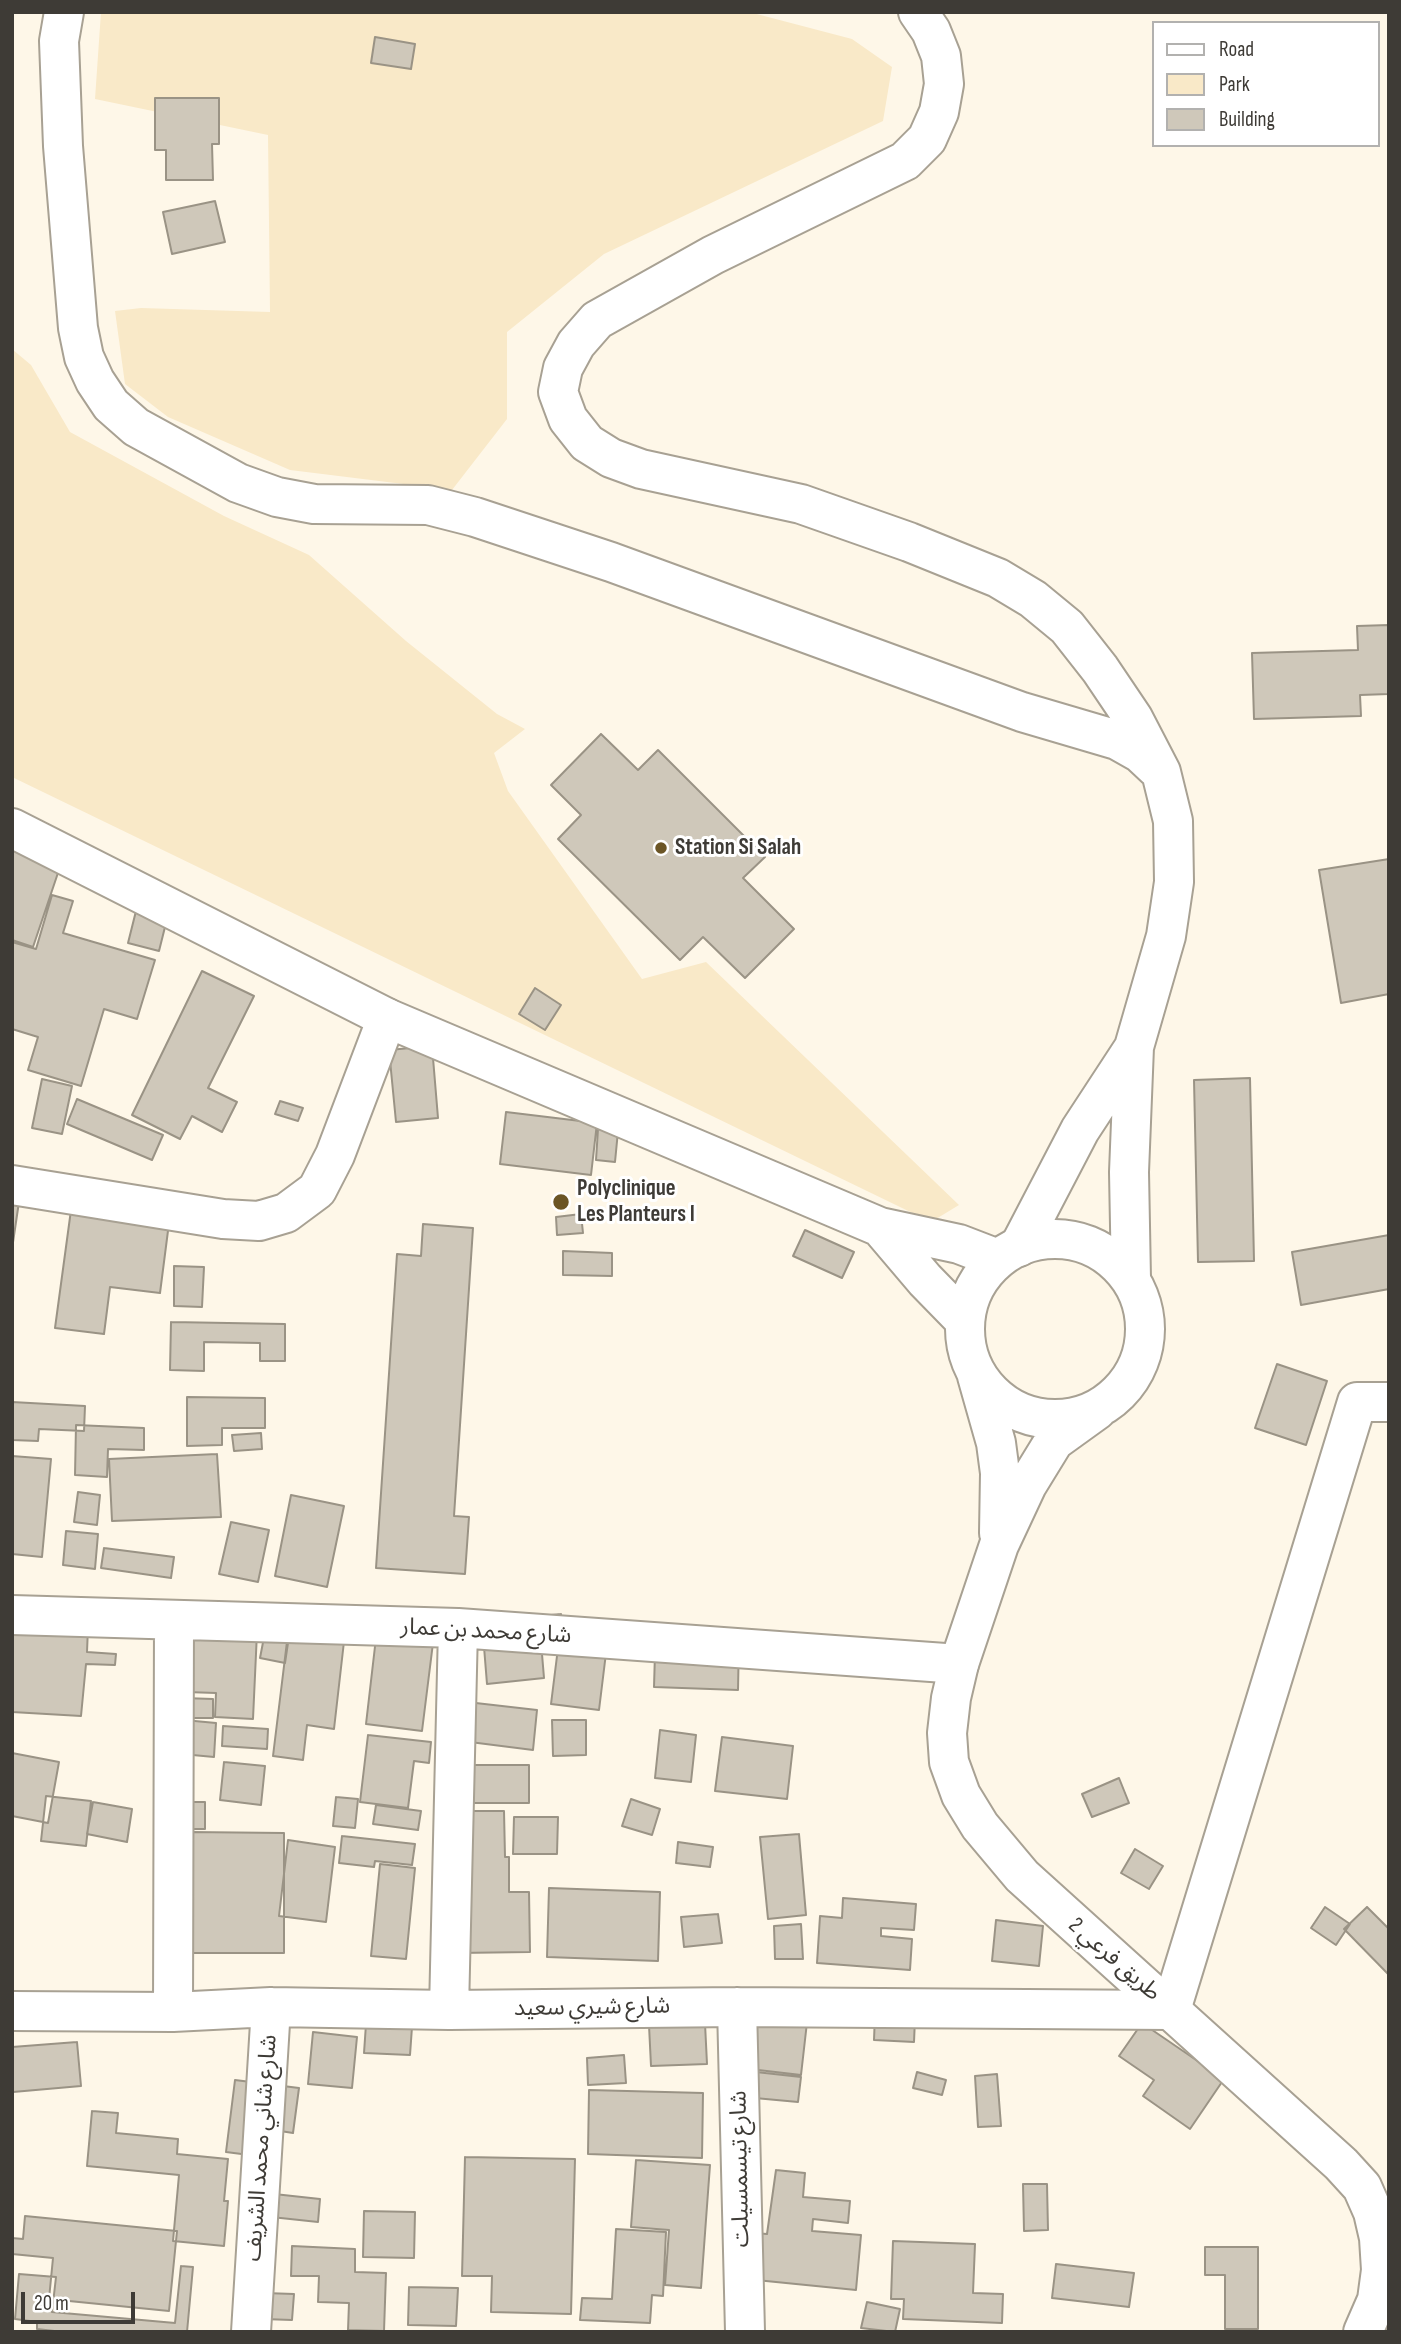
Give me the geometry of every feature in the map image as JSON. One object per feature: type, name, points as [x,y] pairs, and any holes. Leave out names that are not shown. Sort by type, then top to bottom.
[{"type":"street","points":[[64,12],[59,41],[63,146],[78,328],[84,357],[95,381],[111,405],[136,427],[238,483],[277,497],[314,504],[428,505],[475,517],[611,562],[1022,712],[1117,740],[1140,753],[1161,772]]},
{"type":"street","points":[[918,12],[931,31],[941,56],[944,84],[939,112],[927,139],[905,161],[713,255],[597,320],[576,344],[562,368],[558,393],[568,419],[587,443],[611,458],[641,469],[801,504],[909,542],[985,573],[1033,599],[1067,627],[1133,718],[1161,772],[1173,821],[1174,882],[1166,936],[1134,1047],[1129,1172],[1131,1279]]},
{"type":"street","points":[[12,828],[387,1018],[880,1227],[1009,1253],[1044,1240],[1069,1240],[1093,1247],[1114,1261],[1131,1279],[1143,1306],[1146,1337],[1138,1367],[1121,1392],[1097,1410],[1071,1419],[1043,1419],[1016,1411],[993,1396],[976,1374],[966,1349],[965,1321],[970,1298],[982,1276],[1009,1253],[1080,1130],[1134,1047]]},
{"type":"street","points":[[12,1185],[223,1219],[258,1221],[285,1213],[317,1190],[335,1155],[387,1018]]},
{"type":"street","points":[[880,1227],[925,1280],[965,1321]]},
{"type":"street","name":"طريق فرعي 2","points":[[976,1374],[996,1443],[1000,1473],[999,1545]]},
{"type":"street","points":[[1171,2010],[1357,1402],[1389,1402]]},
{"type":"street","name":"طريق فرعي 2","points":[[1097,1410],[1054,1441],[1027,1485],[999,1545],[959,1664],[951,1698],[947,1732],[949,1762],[961,1795],[980,1826],[1022,1876],[1341,2164],[1362,2187],[1373,2212],[1379,2238],[1381,2270],[1377,2300],[1363,2332]]},
{"type":"street","name":"شارع محمد بن عمار","points":[[12,1615],[458,1628],[959,1664]]},
{"type":"street","points":[[173,2012],[174,1620]]},
{"type":"street","points":[[449,2010],[458,1628]]},
{"type":"street","name":"شارع شيري سعيد","points":[[12,2011],[173,2012],[271,2007],[449,2010],[737,2007],[1171,2010]]},
{"type":"street","name":"شارع شاني محمد الشريف","points":[[251,2332],[271,2007]]},
{"type":"street","name":"شارع تيسمسيلت","points":[[737,2007],[745,2332]]},
{"type":"green space","points":[[101,12],[749,12],[852,39],[892,67],[883,121],[604,254],[507,332],[507,419],[452,490],[290,470],[168,417],[125,384],[115,311],[141,308],[270,312],[268,135],[95,99]]},
{"type":"green space","points":[[12,349],[31,365],[70,432],[224,516],[309,555],[406,641],[497,714],[525,729],[494,753],[508,791],[642,979],[706,962],[959,1205],[931,1222],[12,777]]},
{"type":"building","points":[[375,37],[415,44],[411,69],[371,63]]},
{"type":"building","points":[[155,98],[219,98],[219,144],[212,144],[213,180],[166,180],[166,150],[155,150]]},
{"type":"building","points":[[215,201],[225,242],[172,254],[163,212]]},
{"type":"building","points":[[1389,625],[1389,694],[1360,695],[1361,716],[1254,719],[1252,653],[1358,650],[1357,626]]},
{"type":"building","name":"Station Si Salah","points":[[601,734],[638,770],[658,750],[765,857],[743,878],[794,929],[745,978],[703,937],[680,960],[558,839],[581,815],[551,785]]},
{"type":"building","points":[[12,841],[63,858],[33,947],[12,940]]},
{"type":"building","points":[[1389,859],[1389,994],[1341,1003],[1319,870]]},
{"type":"building","points":[[52,895],[73,901],[63,933],[155,960],[137,1019],[104,1009],[81,1086],[28,1070],[38,1037],[12,1029],[12,942],[36,949]]},
{"type":"building","points":[[137,907],[168,915],[159,951],[128,943]]},
{"type":"building","points":[[202,971],[254,996],[208,1088],[237,1102],[222,1132],[192,1116],[180,1139],[132,1115]]},
{"type":"building","points":[[535,988],[561,1005],[545,1030],[519,1014]]},
{"type":"building","points":[[432,1046],[438,1118],[396,1122],[389,1050]]},
{"type":"building","points":[[1250,1078],[1254,1261],[1198,1262],[1194,1080]]},
{"type":"building","points":[[42,1079],[72,1086],[62,1134],[32,1128]]},
{"type":"building","points":[[77,1099],[163,1135],[152,1160],[67,1124]]},
{"type":"building","points":[[280,1101],[303,1108],[298,1121],[275,1114]]},
{"type":"building","points":[[506,1112],[597,1123],[591,1175],[500,1164]]},
{"type":"building","points":[[598,1129],[618,1131],[615,1162],[596,1160]]},
{"type":"building","points":[[12,1194],[20,1195],[12,1249]]},
{"type":"building","points":[[71,1210],[169,1223],[160,1293],[110,1287],[104,1334],[55,1328]]},
{"type":"building","points":[[581,1214],[583,1233],[557,1235],[556,1217]]},
{"type":"building","points":[[423,1224],[473,1228],[454,1516],[469,1517],[465,1574],[376,1568],[397,1254],[421,1256]]},
{"type":"building","points":[[805,1230],[854,1252],[842,1278],[793,1256]]},
{"type":"building","points":[[1389,1235],[1389,1289],[1301,1305],[1292,1252]]},
{"type":"building","points":[[563,1251],[612,1253],[612,1276],[563,1275]]},
{"type":"building","points":[[174,1266],[204,1267],[202,1307],[174,1306]]},
{"type":"building","points":[[171,1322],[285,1324],[285,1361],[260,1361],[260,1343],[204,1342],[204,1371],[170,1370]]},
{"type":"building","points":[[1277,1364],[1327,1381],[1306,1445],[1255,1428]]},
{"type":"building","points":[[187,1397],[265,1398],[265,1428],[222,1428],[222,1445],[187,1446]]},
{"type":"building","points":[[12,1402],[85,1406],[84,1431],[39,1429],[38,1441],[12,1440]]},
{"type":"building","points":[[76,1425],[144,1428],[144,1450],[108,1449],[107,1477],[75,1475]]},
{"type":"building","points":[[261,1433],[262,1449],[234,1451],[232,1435]]},
{"type":"building","points":[[217,1454],[221,1517],[112,1521],[109,1459]]},
{"type":"building","points":[[12,1456],[51,1459],[42,1557],[12,1554]]},
{"type":"building","points":[[78,1492],[100,1495],[97,1525],[74,1522]]},
{"type":"building","points":[[291,1495],[344,1506],[327,1587],[275,1576]]},
{"type":"building","points":[[231,1522],[269,1530],[258,1582],[219,1574]]},
{"type":"building","points":[[66,1531],[98,1534],[95,1569],[63,1565]]},
{"type":"building","points":[[104,1548],[174,1557],[171,1578],[101,1568]]},
{"type":"building","points":[[379,1612],[436,1619],[422,1731],[366,1724]]},
{"type":"building","points":[[561,1614],[565,1651],[542,1654],[544,1678],[487,1684],[482,1622]]},
{"type":"building","points":[[290,1617],[346,1624],[334,1729],[307,1725],[303,1760],[273,1756]]},
{"type":"building","points":[[12,1623],[88,1627],[87,1652],[116,1654],[115,1665],[86,1664],[81,1716],[12,1712]]},
{"type":"building","points":[[610,1623],[714,1627],[713,1638],[739,1639],[738,1690],[654,1687],[655,1653]]},
{"type":"building","points":[[190,1628],[257,1632],[253,1719],[215,1717],[216,1693],[186,1692]]},
{"type":"building","points":[[265,1632],[289,1636],[285,1663],[260,1658]]},
{"type":"building","points":[[558,1648],[606,1653],[599,1710],[551,1704]]},
{"type":"building","points":[[183,1698],[213,1699],[213,1718],[183,1718]]},
{"type":"building","points":[[467,1702],[537,1710],[533,1750],[462,1741]]},
{"type":"building","points":[[173,1719],[216,1723],[214,1757],[171,1753]]},
{"type":"building","points":[[552,1720],[586,1720],[586,1755],[553,1756]]},
{"type":"building","points":[[223,1726],[268,1729],[267,1749],[222,1746]]},
{"type":"building","points":[[660,1730],[696,1735],[691,1782],[655,1778]]},
{"type":"building","points":[[368,1735],[431,1742],[429,1763],[414,1761],[408,1808],[360,1802]]},
{"type":"building","points":[[722,1737],[793,1746],[787,1799],[715,1791]]},
{"type":"building","points":[[12,1753],[59,1762],[48,1823],[12,1816]]},
{"type":"building","points":[[224,1762],[265,1766],[261,1805],[220,1800]]},
{"type":"building","points":[[451,1765],[529,1765],[529,1803],[452,1803]]},
{"type":"building","points":[[1119,1778],[1129,1803],[1092,1817],[1082,1794]]},
{"type":"building","points":[[46,1796],[91,1801],[86,1846],[41,1841]]},
{"type":"building","points":[[336,1797],[358,1799],[355,1828],[333,1826]]},
{"type":"building","points":[[631,1799],[660,1809],[652,1835],[622,1826]]},
{"type":"building","points":[[93,1802],[132,1809],[127,1842],[87,1834]]},
{"type":"building","points":[[179,1802],[205,1802],[205,1829],[179,1829]]},
{"type":"building","points":[[376,1805],[421,1811],[418,1830],[373,1824]]},
{"type":"building","points":[[445,1811],[504,1811],[505,1857],[509,1857],[509,1892],[529,1892],[530,1952],[457,1953]]},
{"type":"building","points":[[514,1817],[558,1817],[557,1854],[513,1854]]},
{"type":"building","points":[[189,1832],[284,1833],[284,1953],[189,1953]]},
{"type":"building","points":[[799,1834],[806,1915],[768,1919],[760,1837]]},
{"type":"building","points":[[342,1836],[415,1844],[412,1865],[375,1861],[374,1867],[339,1863]]},
{"type":"building","points":[[288,1840],[335,1847],[326,1922],[279,1916]]},
{"type":"building","points":[[678,1842],[713,1847],[710,1867],[676,1863]]},
{"type":"building","points":[[1135,1849],[1163,1866],[1149,1889],[1121,1873]]},
{"type":"building","points":[[380,1864],[415,1868],[406,1959],[371,1956]]},
{"type":"building","points":[[549,1888],[660,1892],[658,1961],[547,1957]]},
{"type":"building","points":[[843,1898],[916,1904],[914,1930],[881,1928],[881,1936],[912,1939],[910,1970],[817,1963],[820,1916],[842,1918]]},
{"type":"building","points":[[1325,1907],[1350,1924],[1336,1945],[1311,1928]]},
{"type":"building","points":[[1367,1907],[1389,1929],[1389,1975],[1344,1929]]},
{"type":"building","points":[[718,1914],[722,1943],[684,1947],[681,1917]]},
{"type":"building","points":[[996,1920],[1043,1926],[1039,1966],[992,1961]]},
{"type":"building","points":[[801,1924],[803,1959],[775,1959],[774,1926]]},
{"type":"building","points":[[751,1988],[810,1996],[801,2075],[741,2068]]},
{"type":"building","points":[[916,1995],[914,2042],[874,2040],[875,2014]]},
{"type":"building","points":[[704,2003],[707,2064],[651,2066],[648,2005]]},
{"type":"building","points":[[1142,2023],[1224,2079],[1190,2129],[1143,2096],[1154,2080],[1119,2056]]},
{"type":"building","points":[[366,2024],[412,2027],[410,2055],[364,2053]]},
{"type":"building","points":[[313,2032],[357,2037],[352,2088],[308,2084]]},
{"type":"building","points":[[77,2042],[81,2086],[13,2092],[12,2047]]},
{"type":"building","points":[[624,2055],[626,2083],[588,2085],[587,2058]]},
{"type":"building","points":[[747,2071],[801,2077],[798,2102],[744,2097]]},
{"type":"building","points":[[917,2072],[946,2080],[942,2095],[913,2088]]},
{"type":"building","points":[[997,2074],[1001,2126],[978,2127],[975,2076]]},
{"type":"building","points":[[235,2080],[299,2088],[293,2133],[261,2128],[257,2156],[226,2152]]},
{"type":"building","points":[[589,2090],[703,2093],[702,2158],[588,2154]]},
{"type":"building","points":[[92,2111],[118,2113],[116,2133],[178,2139],[177,2154],[228,2159],[224,2246],[173,2241],[179,2175],[87,2166]]},
{"type":"building","points":[[465,2157],[575,2159],[571,2314],[491,2312],[492,2276],[462,2276]]},
{"type":"building","points":[[636,2160],[710,2165],[701,2288],[665,2285],[669,2230],[631,2227]]},
{"type":"building","points":[[776,2170],[805,2173],[803,2197],[850,2201],[848,2223],[813,2219],[812,2231],[861,2235],[856,2290],[756,2280],[740,2232],[767,2234]]},
{"type":"building","points":[[1023,2184],[1047,2184],[1048,2230],[1024,2231]]},
{"type":"building","points":[[265,2193],[320,2199],[318,2222],[262,2216]]},
{"type":"building","points":[[364,2211],[415,2212],[414,2258],[363,2257]]},
{"type":"building","points":[[25,2216],[177,2231],[169,2311],[49,2299],[53,2258],[12,2254],[12,2238],[23,2239]]},
{"type":"building","points":[[616,2229],[666,2232],[663,2296],[652,2295],[650,2323],[580,2320],[582,2298],[612,2299]]},
{"type":"building","points":[[893,2241],[975,2244],[973,2293],[1003,2294],[1002,2323],[903,2319],[904,2299],[891,2299]]},
{"type":"building","points":[[292,2246],[355,2249],[355,2272],[386,2273],[384,2331],[348,2330],[349,2303],[318,2302],[319,2276],[291,2276]]},
{"type":"building","points":[[1205,2247],[1258,2247],[1258,2329],[1225,2329],[1225,2275],[1205,2275]]},
{"type":"building","points":[[1056,2264],[1134,2273],[1129,2307],[1052,2298]]},
{"type":"building","points":[[181,2266],[193,2267],[187,2332],[63,2332],[37,2329],[37,2322],[15,2319],[19,2274],[56,2277],[52,2312],[175,2323]]},
{"type":"building","points":[[409,2287],[458,2288],[456,2326],[408,2325]]},
{"type":"building","points":[[235,2292],[294,2294],[292,2320],[234,2318]]},
{"type":"building","points":[[867,2302],[900,2309],[895,2332],[861,2328]]},
{"type":"place","name":"Station Si Salah","points":[[661,848]]},
{"type":"place","name":"Polyclinique Les Planteurs I","points":[[561,1202]]}]
